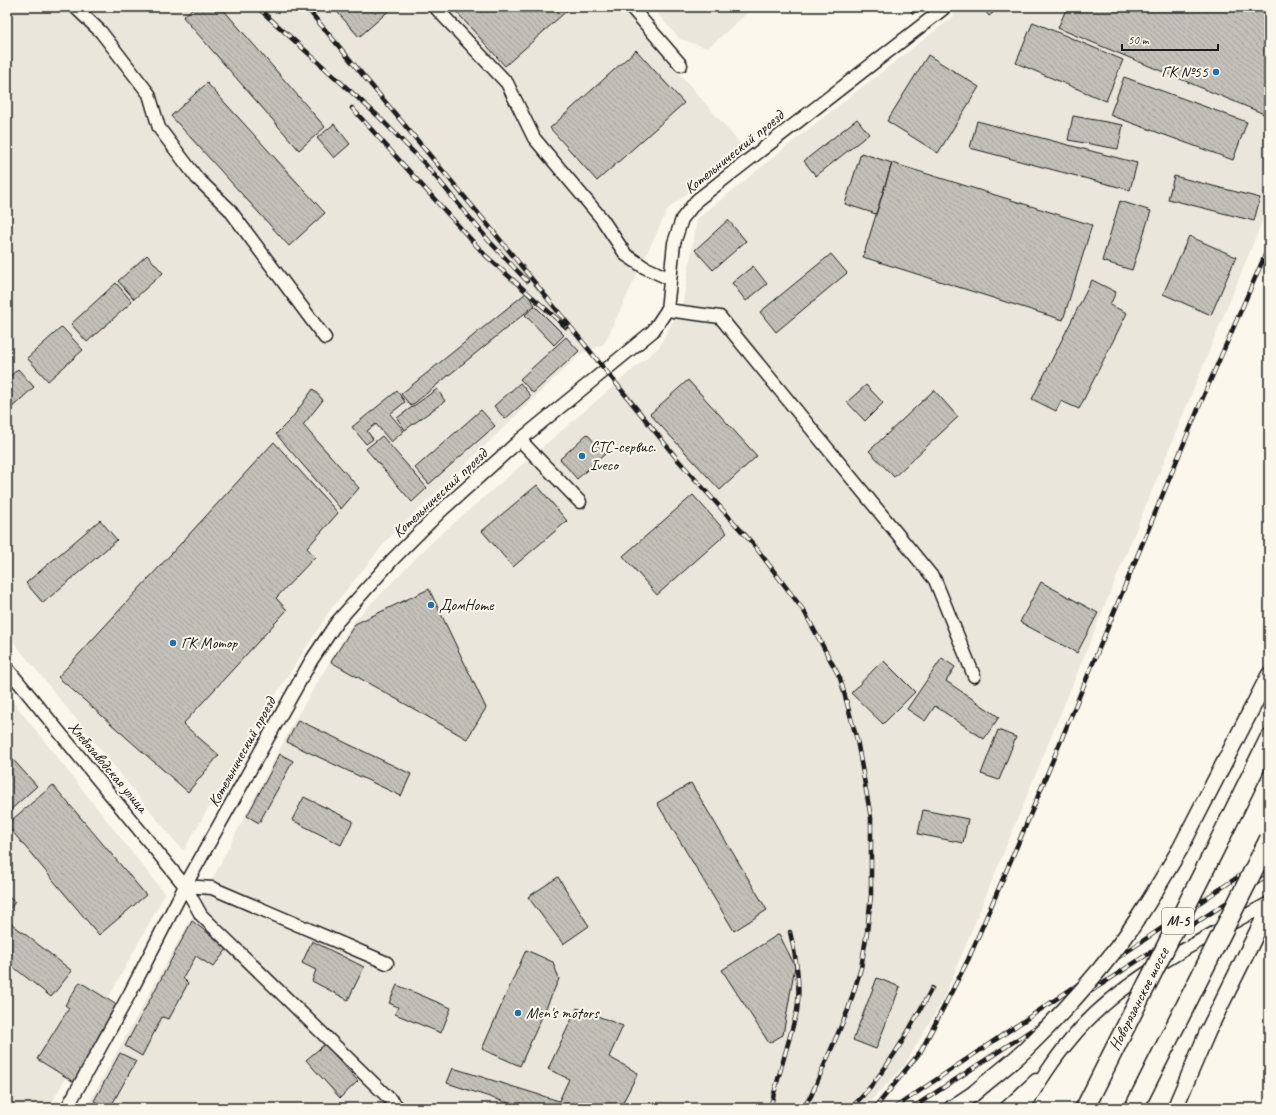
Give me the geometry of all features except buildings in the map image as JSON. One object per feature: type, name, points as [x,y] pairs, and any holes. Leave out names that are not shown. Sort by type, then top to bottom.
[{"type":"highway","name":"Новорязанское шоссе","points":[[1085,1108],[1269,739]]},
{"type":"highway","points":[[1134,1108],[1269,840]]},
{"type":"main road","name":"М-5","points":[[952,1108],[973,1094],[1023,1051],[1064,1011],[1116,949],[1158,887],[1180,849],[1269,675]]},
{"type":"main road","points":[[1175,1108],[1208,1031],[1269,908]]},
{"type":"street","points":[[75,7],[100,32],[149,94],[159,128],[197,178],[229,209],[325,338]]},
{"type":"street","points":[[435,7],[507,83],[534,138],[602,219],[626,255],[644,267],[670,279]]},
{"type":"street","points":[[631,7],[681,66]]},
{"type":"street","name":"Котельнический проезд","points":[[67,1108],[130,993],[185,886],[308,668],[337,622],[393,559],[441,511],[520,440],[653,331],[667,310],[674,243],[682,219],[697,200],[943,9]]},
{"type":"street","points":[[667,310],[720,317],[935,580],[974,676]]},
{"type":"street","points":[[520,440],[580,502]]},
{"type":"street","name":"Хлебозаводская улица","points":[[7,668],[185,886],[201,915],[399,1108]]},
{"type":"street","points":[[185,886],[212,888],[388,963]]},
{"type":"street","points":[[1024,1108],[1045,1073],[1072,1037],[1098,1010],[1133,983],[1170,958],[1269,903]]},
{"type":"street","points":[[1006,1108],[1045,1073]]},
{"type":"shaded area","points":[[7,7],[622,7],[743,147],[668,209],[604,344],[579,355],[387,540],[331,609],[280,688],[183,851],[7,634]]},
{"type":"shaded area","points":[[651,7],[754,7],[708,48],[680,39]]},
{"type":"shaded area","points":[[948,7],[1269,7],[1269,205],[944,998],[904,1066],[864,1108],[86,1108],[203,897],[296,718],[354,621],[433,541],[659,347],[683,302],[697,219],[811,127],[954,16]]},
{"type":"shaded area","points":[[7,694],[165,894],[49,1108],[7,1108]]},
{"type":"railway","points":[[257,7],[378,116],[426,165],[489,241],[527,281]]},
{"type":"railway","points":[[306,7],[493,231],[678,460],[754,545],[804,611],[840,678],[857,740],[871,818],[871,895],[861,968],[848,1010],[811,1096],[803,1108]]},
{"type":"railway","points":[[352,108],[485,255],[566,327]]},
{"type":"railway","points":[[875,1108],[921,1051],[968,960],[1026,825],[1201,402],[1269,246]]},
{"type":"railway","points":[[894,1108],[1269,856]]},
{"type":"railway","points":[[912,1108],[1269,875]]},
{"type":"railway","points":[[770,1108],[797,1011],[798,981],[796,961],[790,932]]},
{"type":"railway","points":[[851,1108],[864,1095],[886,1066],[932,988]]},
{"type":"place","name":"ГК №55","points":[[1216,72]]},
{"type":"place","name":"СТС-сервис. Iveco","points":[[582,456]]},
{"type":"place","name":"ДомHome","points":[[431,605]]},
{"type":"place","name":"ГК Мотор","points":[[173,643]]},
{"type":"place","name":"Men's motors","points":[[518,1013]]}]
